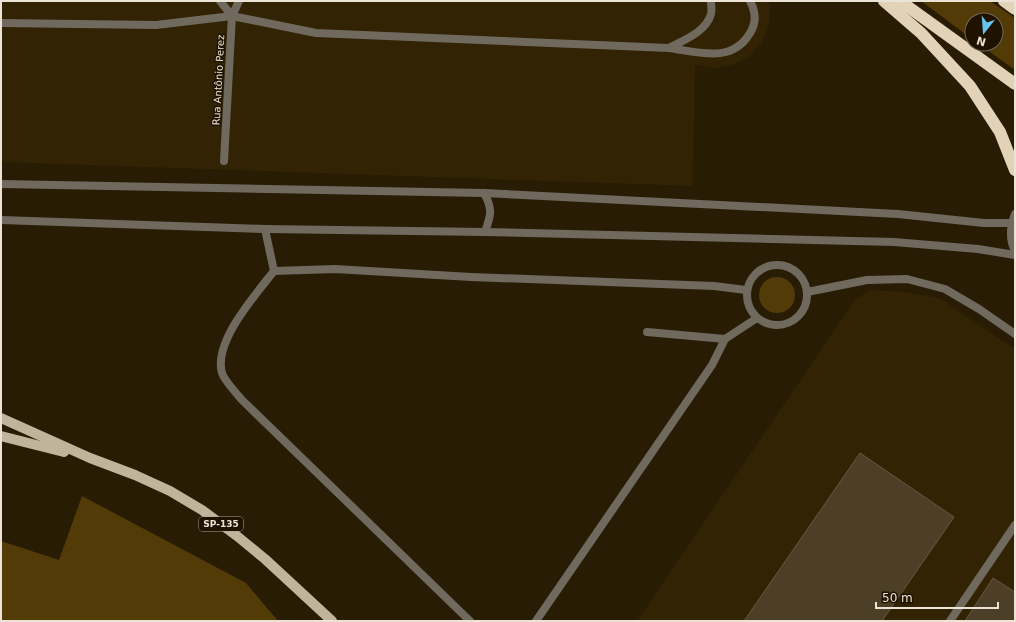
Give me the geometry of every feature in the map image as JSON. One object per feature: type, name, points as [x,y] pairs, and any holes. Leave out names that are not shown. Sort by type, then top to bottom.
[{"type":"highway","points":[[884,1],[921,33],[970,86],[1000,132],[1015,170]]},
{"type":"highway","points":[[900,1],[1015,84]]},
{"type":"highway","points":[[1004,1],[1015,9]]},
{"type":"main road","name":"SP-135","points":[[1,418],[90,458],[136,474],[170,491],[202,510],[265,559],[332,621]]},
{"type":"main road","name":"SP-135","points":[[1,436],[90,458]]},
{"type":"street","points":[[220,1],[232,16]]},
{"type":"street","name":"Rua Antônio Perez","points":[[224,161],[232,16],[239,1]]},
{"type":"street","points":[[669,48],[692,35],[705,25],[712,13],[711,1]]},
{"type":"street","points":[[1,23],[156,25],[232,16],[316,32],[669,48],[710,54],[721,54],[737,48],[746,41],[752,31],[755,19],[755,10],[750,1]]},
{"type":"street","points":[[1,184],[484,193],[898,214],[984,223],[1012,224]]},
{"type":"street","points":[[484,193],[490,204],[491,217],[485,232]]},
{"type":"street","points":[[1015,214],[1012,224],[1011,240],[1015,251]]},
{"type":"street","points":[[1,220],[265,230],[485,232],[894,242],[978,249],[1015,255]]},
{"type":"street","points":[[265,230],[274,271],[243,312],[225,342],[220,360],[222,374],[242,400],[470,621]]},
{"type":"street","points":[[780,265],[795,271],[801,277],[807,292],[807,300],[800,315],[794,320],[780,325],[764,323],[752,313],[748,306],[746,290],[753,276],[758,271],[765,267],[780,265]]},
{"type":"street","points":[[274,271],[335,269],[471,277],[714,286],[746,290]]},
{"type":"street","points":[[807,292],[867,280],[906,279],[945,289],[979,309],[1015,334]]},
{"type":"street","points":[[536,621],[712,365],[726,339],[757,318]]},
{"type":"street","points":[[647,332],[726,339]]},
{"type":"street","points":[[950,621],[1015,525]]},
{"type":"shaded area","points":[[1,1],[768,1],[770,6],[769,25],[762,42],[749,57],[732,65],[714,68],[695,64],[693,186],[1,162]]},
{"type":"shaded area","points":[[921,1],[990,1],[1015,18],[1015,70],[990,52],[1004,52],[1004,12],[964,12],[964,33]]},
{"type":"shaded area","points":[[781,277],[790,282],[794,288],[794,302],[790,308],[781,313],[773,313],[764,308],[760,302],[759,291],[764,282],[770,278]]},
{"type":"shaded area","points":[[869,290],[906,292],[941,299],[1015,349],[1015,621],[637,621],[854,301]]},
{"type":"shaded area","points":[[82,496],[246,583],[278,621],[1,621],[1,541],[59,560]]},
{"type":"building","points":[[860,453],[954,517],[882,621],[744,621]]},
{"type":"building","points":[[993,578],[1015,592],[1015,621],[965,621]]}]
